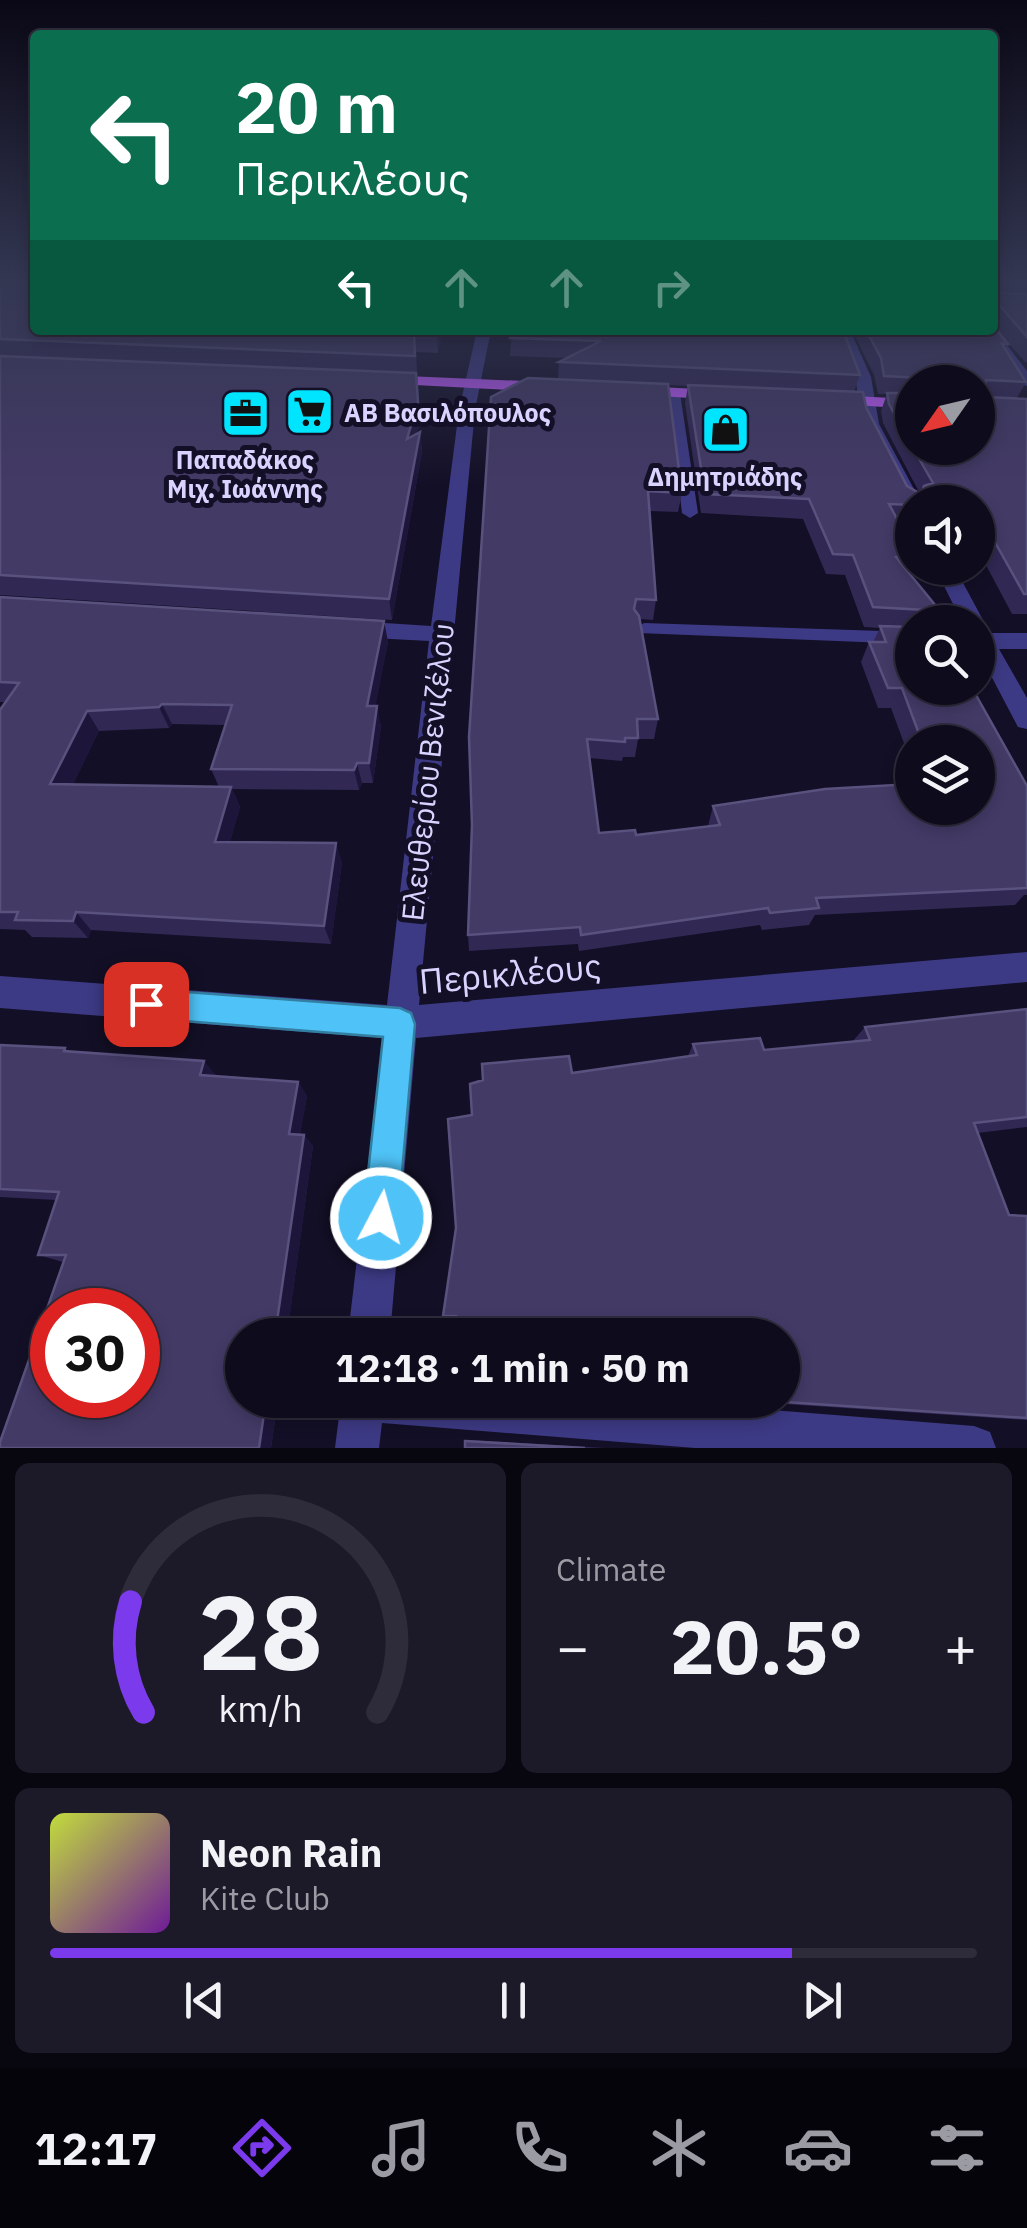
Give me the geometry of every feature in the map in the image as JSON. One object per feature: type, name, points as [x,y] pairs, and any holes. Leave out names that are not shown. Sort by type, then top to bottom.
[{"type":"main road","points":[[361,379],[569,388]]},
{"type":"main road","points":[[621,390],[732,396]]},
{"type":"main road","points":[[810,399],[895,403]]},
{"type":"street","name":"Ελευθερίου Βενιζέλου","points":[[371,1318],[441,634],[471,383],[479,350]]},
{"type":"street","points":[[851,350],[863,377],[871,424],[902,485]]},
{"type":"street","points":[[1003,350],[1027,381]]},
{"type":"street","points":[[326,627],[441,634]]},
{"type":"street","points":[[995,636],[1027,641]]},
{"type":"street","points":[[995,664],[1027,720]]},
{"type":"street","name":"Περικλέους","points":[[0,992],[400,1024],[1027,967]]},
{"type":"street","points":[[358,1448],[362,1418]]},
{"type":"street","points":[[593,1418],[974,1448]]},
{"type":"lane","points":[[674,393],[690,513]]},
{"type":"lane","points":[[644,629],[895,637]]},
{"type":"building","points":[[258,350],[415,350],[415,356]]},
{"type":"building","points":[[584,350],[850,350],[860,375],[559,362]]},
{"type":"building","points":[[876,350],[1006,350],[1026,382],[995,380],[995,365],[895,365],[895,377],[884,376]]},
{"type":"building","points":[[0,356],[416,373],[418,402],[407,439],[420,432],[389,599],[0,575]]},
{"type":"building","points":[[528,378],[668,384],[682,493],[648,491],[656,600],[636,599],[634,609],[639,616],[658,719],[637,719],[638,738],[625,738],[625,742],[587,739],[599,833],[635,830],[636,835],[720,825],[713,806],[825,789],[895,785],[895,825],[995,825],[995,729],[1027,786],[1027,888],[816,898],[819,908],[770,913],[768,908],[581,935],[580,927],[468,935],[472,825],[469,737],[491,397]]},
{"type":"building","points":[[688,385],[863,392],[866,407],[906,485],[895,485],[895,504],[889,504],[895,515],[895,585],[919,585],[935,605],[873,607],[853,555],[833,554],[809,499],[705,494]]},
{"type":"building","points":[[887,393],[895,393],[895,415]]},
{"type":"building","points":[[995,397],[1027,399],[1027,594],[995,542],[995,485],[927,485],[933,483],[923,465],[995,465]]},
{"type":"building","points":[[0,597],[384,621],[367,706],[377,706],[369,763],[357,763],[354,770],[211,769],[232,705],[162,704],[87,711],[50,784],[231,787],[215,842],[336,843],[324,926],[76,912],[73,921],[15,920],[18,912],[0,912],[0,710],[19,683],[0,682]]},
{"type":"building","points":[[880,626],[895,626],[895,688],[888,688],[869,642],[886,642]]},
{"type":"building","points":[[908,705],[982,705],[993,725],[916,725]]},
{"type":"building","points":[[1027,1009],[1027,1117],[974,1123],[1009,1215],[1027,1216],[1027,1418],[800,1403],[800,1318],[443,1316],[456,1228],[448,1119],[472,1115],[470,1084],[483,1080],[482,1064],[569,1056],[572,1073],[697,1055],[693,1044],[760,1038],[764,1050],[870,1040],[865,1027]]},
{"type":"building","points":[[0,1045],[204,1061],[200,1075],[298,1082],[289,1134],[304,1135],[277,1318],[225,1318],[225,1418],[263,1418],[259,1448],[0,1448],[30,1357],[30,1418],[160,1418],[160,1288],[54,1288],[66,1255],[38,1255],[59,1192],[0,1189]]},
{"type":"building","points":[[465,1441],[585,1448],[465,1448]]},
{"type":"place","name":"ΑΒ Βασιλόπουλος","points":[[309,412]]},
{"type":"place","name":"Παπαδάκος Μιχ. Ιωάννης","points":[[245,413]]},
{"type":"place","name":"Δημητριάδης","points":[[725,430]]},
{"type":"route","points":[[146,1004],[400,1024],[381,1218]]}]
